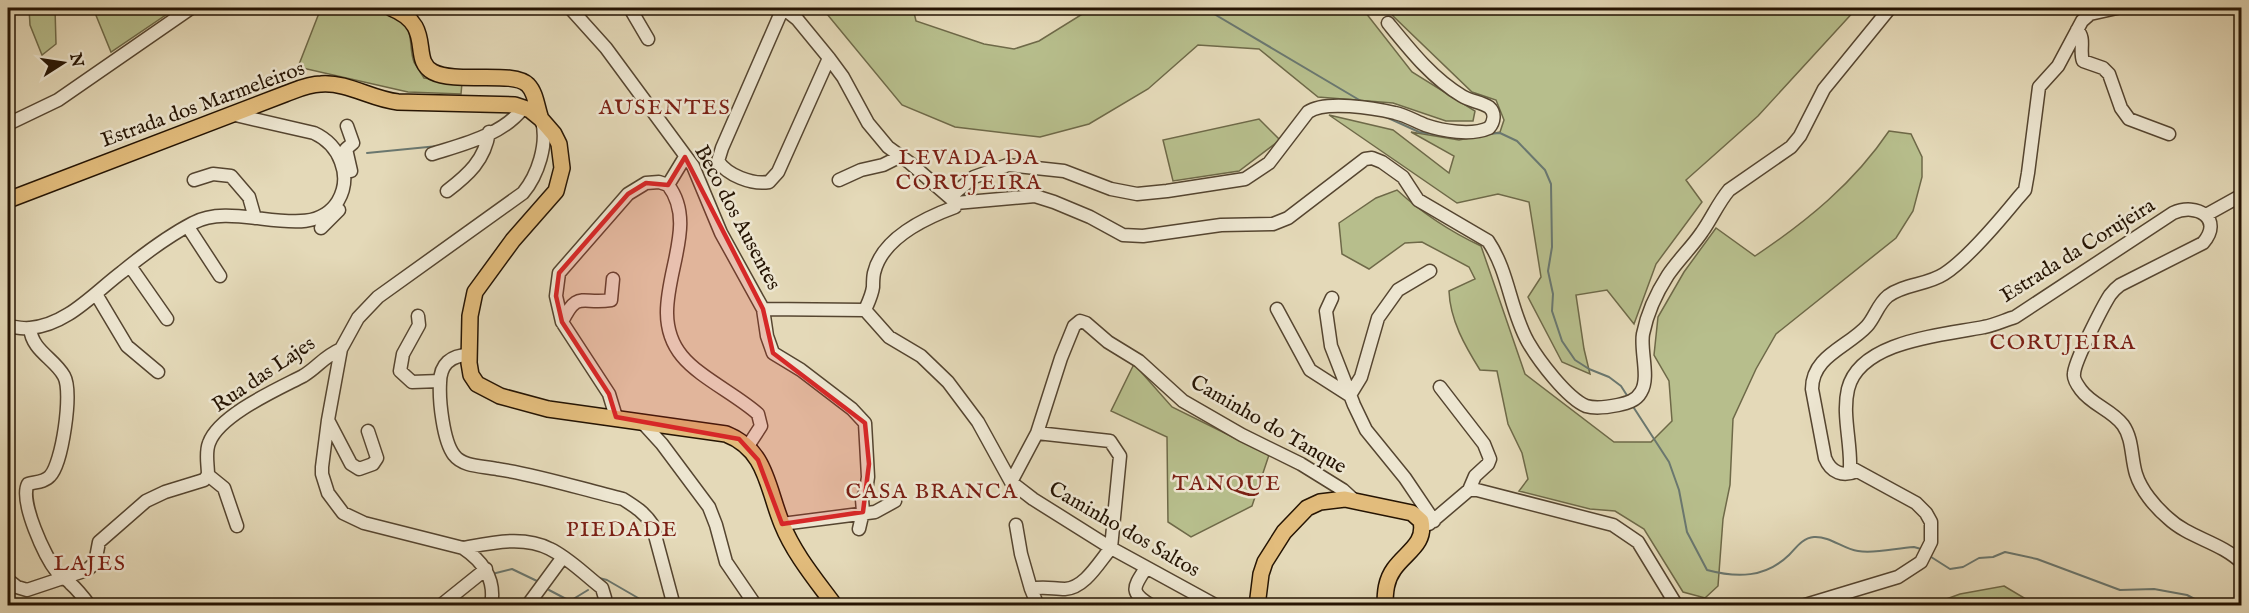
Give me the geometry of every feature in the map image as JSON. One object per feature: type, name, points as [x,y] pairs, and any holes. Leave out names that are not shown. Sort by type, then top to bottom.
[{"type":"main road","points":[[391,8],[413,21],[418,29],[424,60],[430,70],[442,76],[508,79],[524,82],[535,96],[541,119]]},
{"type":"main road","name":"Estrada dos Marmeleiros","points":[[8,200],[231,114],[318,84],[343,85],[387,101],[507,103],[523,108],[541,119],[560,144],[561,177],[551,199],[513,240],[479,283],[471,304],[469,355],[471,375],[477,384],[500,396],[548,409],[726,434],[748,446]]},
{"type":"main road","points":[[748,446],[763,469],[782,524],[806,566],[835,606]]},
{"type":"main road","points":[[1257,606],[1265,562],[1284,532],[1300,515],[1320,502],[1345,499],[1412,513],[1428,524],[1418,543],[1393,570],[1386,584],[1385,606]]},
{"type":"street","points":[[8,124],[58,100],[191,8]]},
{"type":"street","name":"Beco dos Ausentes","points":[[570,8],[606,48],[693,166],[722,233],[763,309],[865,310]]},
{"type":"street","points":[[631,8],[630,10],[648,39]]},
{"type":"street","points":[[829,58],[773,178],[768,182],[755,183],[723,168],[718,161],[783,8],[797,19],[829,58],[843,77],[868,123],[888,147],[953,200],[955,207],[910,228],[888,248],[874,273],[873,289],[865,310]]},
{"type":"street","points":[[953,200],[1035,196],[1090,217],[1123,235],[1143,236],[1221,225],[1273,224],[1288,218],[1365,159],[1372,158],[1403,177],[1418,200],[1488,241],[1494,250],[1511,294],[1515,315],[1528,343],[1576,399],[1587,406],[1607,407],[1631,402],[1641,393],[1644,382],[1643,332],[1652,306],[1668,274],[1702,232],[1721,199],[1729,190],[1791,147],[1800,136],[1824,89],[1890,8]]},
{"type":"street","points":[[1802,606],[1898,577],[1926,553],[1933,536],[1931,522],[1916,503],[1857,471],[1842,474],[1829,467],[1825,458],[1812,380],[1827,357],[1868,325],[1879,305],[1889,295],[1903,288],[1926,283],[1944,274],[1968,252],[2025,190],[2039,87],[2058,66],[2082,21],[2090,14],[2117,8]]},
{"type":"street","points":[[953,200],[974,177],[1008,165],[1064,171],[1111,189],[1137,194],[1245,179],[1269,163],[1308,112],[1314,108],[1330,105],[1396,113],[1431,126],[1463,131],[1484,130],[1493,123],[1490,108],[1462,96],[1441,81],[1419,60],[1388,23]]},
{"type":"street","points":[[2077,30],[2082,38],[2083,61],[2103,68],[2109,74],[2125,115],[2140,124],[2169,134]]},
{"type":"street","points":[[432,154],[507,124],[523,108]]},
{"type":"street","points":[[231,114],[335,139],[346,149],[351,168],[349,191],[339,210],[321,228]]},
{"type":"street","points":[[491,606],[492,587],[486,569],[477,557],[463,548],[363,523],[343,513],[328,493],[322,474],[328,420],[341,349],[358,318],[378,297],[523,194],[534,177],[538,165],[545,132],[541,119]]},
{"type":"street","points":[[346,149],[352,143],[347,126]]},
{"type":"street","points":[[447,191],[475,166],[487,146],[489,132]]},
{"type":"street","points":[[8,326],[30,328],[61,319],[130,266],[188,226],[208,216],[223,214],[295,222],[315,220],[334,208],[342,195],[344,172],[334,147],[322,137]]},
{"type":"street","points":[[839,180],[861,170],[883,165],[900,156]]},
{"type":"street","points":[[668,185],[685,157]]},
{"type":"street","points":[[194,180],[213,174],[231,176],[249,197],[255,218]]},
{"type":"street","points":[[616,417],[609,394],[562,322],[556,296],[559,273],[628,194],[646,183],[659,182],[668,185],[678,202],[682,220],[667,299],[666,315],[669,329],[682,356],[758,414],[761,426],[748,446]]},
{"type":"street","points":[[2241,195],[2206,215],[2210,232],[2203,243],[2120,285],[2112,292],[2087,340],[2074,374],[2084,394],[2123,426],[2130,442],[2136,474],[2141,486],[2158,508],[2179,526],[2216,544],[2241,563]]},
{"type":"street","name":"Estrada da Corujeira","points":[[1857,471],[1850,467],[1848,390],[1860,368],[1871,359],[1900,344],[1988,326],[2015,317],[2173,213],[2190,208],[2206,215]]},
{"type":"street","points":[[188,226],[220,276]]},
{"type":"street","points":[[130,266],[167,319]]},
{"type":"street","points":[[1350,395],[1361,377],[1378,318],[1398,290],[1430,271]]},
{"type":"street","points":[[562,322],[570,306],[576,301],[611,300],[613,279]]},
{"type":"street","points":[[96,294],[127,346],[158,372]]},
{"type":"street","points":[[1332,298],[1326,311],[1331,346],[1350,395],[1366,430],[1405,478],[1428,524],[1469,490],[1475,476],[1488,464],[1490,459],[1488,452],[1440,387]]},
{"type":"street","points":[[763,309],[767,336],[776,357],[801,370],[852,409],[865,423],[869,464],[859,529]]},
{"type":"street","points":[[1277,309],[1310,370],[1350,395]]},
{"type":"street","name":"Caminho dos Saltos","points":[[865,310],[890,337],[921,356],[948,382],[978,423],[1011,482],[1033,499],[1111,548],[1216,606]]},
{"type":"street","points":[[418,316],[419,325],[403,354],[400,371],[412,382],[440,381]]},
{"type":"street","name":"Caminho do Tanque","points":[[1037,432],[1061,358],[1076,323],[1080,321],[1139,361],[1183,401],[1242,435],[1301,464],[1343,490],[1355,501]]},
{"type":"street","points":[[30,328],[32,341],[59,369],[67,382],[67,418],[52,475],[44,480],[28,484],[25,490],[40,542],[57,573],[66,579],[90,606]]},
{"type":"street","name":"Rua das Lajes","points":[[208,475],[206,454],[208,445],[219,428],[255,400],[303,376],[326,356],[341,349]]},
{"type":"street","points":[[469,355],[448,360],[442,369],[440,381],[443,420],[449,447],[454,456],[464,463],[531,475],[623,499],[645,514],[652,524],[674,606]]},
{"type":"street","points":[[328,420],[351,464],[359,469],[373,464],[377,458],[368,431]]},
{"type":"street","points":[[641,421],[662,444],[708,507],[716,525],[726,562],[756,606]]},
{"type":"street","points":[[1011,482],[1037,432],[1110,441],[1120,456],[1111,548],[1079,584],[1068,589],[1045,586],[1031,589]]},
{"type":"street","points":[[8,580],[17,587],[27,590],[66,579],[87,570],[95,563],[99,542],[146,501],[165,492],[200,482],[208,475],[224,488],[237,526]]},
{"type":"street","points":[[1469,490],[1477,490],[1613,525],[1638,542],[1677,606]]},
{"type":"street","points":[[782,524],[875,512],[895,501]]},
{"type":"street","points":[[1016,525],[1021,554],[1038,606]]},
{"type":"street","points":[[463,548],[508,541],[537,544],[549,548],[602,588],[605,598],[603,606]]},
{"type":"street","points":[[527,606],[562,557]]},
{"type":"street","points":[[1146,568],[1134,586],[1134,591],[1152,606]]},
{"type":"street","points":[[440,606],[486,569]]},
{"type":"highlighted area","points":[[685,157],[763,309],[773,353],[865,423],[869,464],[863,512],[782,524],[758,460],[739,439],[616,417],[609,394],[562,322],[556,296],[559,273],[628,194],[646,183],[668,185]]},
{"type":"green space","points":[[29,8],[55,8],[56,44],[42,55],[30,25]]},
{"type":"green space","points":[[93,8],[176,8],[111,52]]},
{"type":"green space","points":[[321,8],[370,8],[394,14],[408,29],[414,62],[424,78],[462,83],[461,94],[408,92],[298,67]]},
{"type":"green space","points":[[822,8],[913,8],[916,21],[984,44],[1014,49],[1039,41],[1092,8],[1362,8],[1412,72],[1475,111],[1473,121],[1446,121],[1393,103],[1318,97],[1259,49],[1198,45],[1148,89],[1089,124],[1040,137],[955,127],[902,105]]},
{"type":"green space","points":[[1389,8],[1857,8],[1758,116],[1686,180],[1702,202],[1656,264],[1634,324],[1607,290],[1576,295],[1590,374],[1562,362],[1528,297],[1541,277],[1529,202],[1498,194],[1457,203],[1329,115],[1393,130],[1449,173],[1454,156],[1411,132],[1459,140],[1500,132],[1504,120],[1496,100],[1472,92],[1393,16]]},
{"type":"green space","points":[[1259,119],[1280,140],[1239,171],[1173,181],[1163,140]]},
{"type":"green space","points":[[1889,131],[1911,134],[1922,157],[1922,177],[1913,211],[1896,238],[1776,334],[1756,369],[1733,419],[1730,485],[1723,519],[1718,586],[1705,598],[1683,592],[1644,529],[1615,511],[1590,509],[1519,491],[1528,479],[1522,453],[1508,424],[1497,371],[1480,370],[1464,342],[1452,312],[1449,291],[1475,279],[1469,267],[1422,242],[1405,243],[1369,269],[1342,254],[1339,223],[1376,198],[1397,190],[1437,221],[1481,246],[1525,374],[1614,442],[1651,442],[1672,421],[1669,381],[1654,355],[1658,317],[1684,272],[1716,228],[1755,256],[1828,200],[1860,168]]},
{"type":"green space","points":[[1134,364],[1172,407],[1269,455],[1252,506],[1191,537],[1168,522],[1167,437],[1111,411]]},
{"type":"green space","points":[[2004,586],[2026,599],[2023,605],[1930,605],[1960,594]]},
{"type":"waterway","points":[[1204,8],[1361,101]]},
{"type":"waterway","points":[[1386,117],[1419,132],[1452,137]]},
{"type":"waterway","points":[[1487,134],[1500,133],[1517,141],[1545,170],[1551,184],[1552,247],[1548,271],[1553,294],[1552,311],[1562,341],[1575,360],[1609,377],[1621,386],[1628,397]]},
{"type":"waterway","points":[[367,153],[438,146]]},
{"type":"waterway","points":[[133,255],[141,250]]},
{"type":"waterway","points":[[1632,405],[1669,462],[1679,490],[1687,532],[1707,570],[1740,575],[1760,572],[1780,563],[1803,541],[1814,537],[1826,538],[1847,548],[1865,552],[1914,547],[1921,549]]},
{"type":"waterway","points":[[1928,555],[1950,569],[1963,567],[1979,558],[1993,557],[2005,552],[2037,559],[2120,590],[2154,589],[2187,595],[2208,606]]},
{"type":"waterway","points":[[492,574],[512,569],[537,581]]},
{"type":"waterway","points":[[599,578],[607,580],[652,606]]},
{"type":"waterway","points":[[549,590],[570,601],[588,590]]},
{"type":"district","name":"AUSENTES","points":[[665,108]]},
{"type":"district","name":"LEVADA DA CORUJEIRA","points":[[969,170]]},
{"type":"district","name":"CORUJEIRA","points":[[2063,343]]},
{"type":"district","name":"TANQUE","points":[[1227,484]]},
{"type":"district","name":"CASA BRANCA","points":[[932,492]]},
{"type":"district","name":"PIEDADE","points":[[622,530]]},
{"type":"district","name":"LAJES","points":[[90,564]]}]
